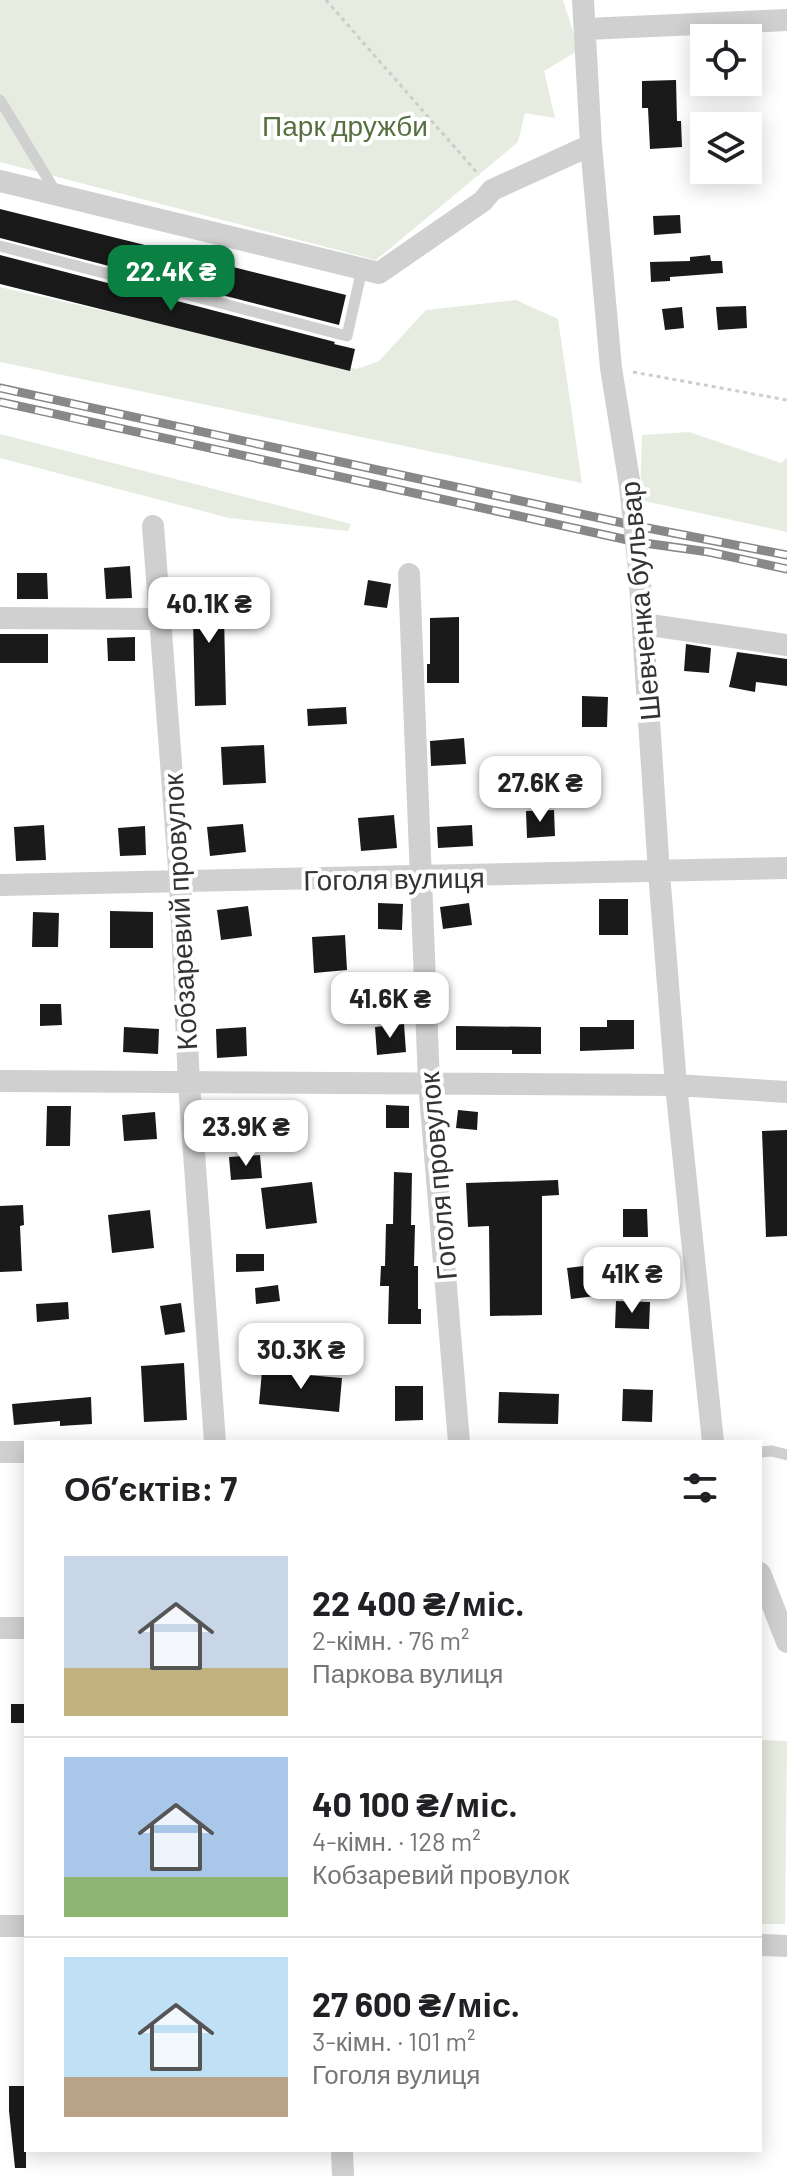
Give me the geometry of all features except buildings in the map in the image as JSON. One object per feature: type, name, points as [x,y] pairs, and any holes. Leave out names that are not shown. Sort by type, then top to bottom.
[{"type":"street","name":"Шевченка бульвар","points":[[583,0],[591,145],[611,368],[630,486],[639,569],[676,1085],[713,1440]]},
{"type":"street","points":[[586,29],[787,20]]},
{"type":"street","points":[[0,181],[379,273],[483,201],[492,190],[591,145]]},
{"type":"street","name":"Кобзаревий провулок","points":[[153,526],[180,882],[189,1084],[215,1440]]},
{"type":"street","name":"Гоголя провулок","points":[[409,574],[429,1083],[459,1440]]},
{"type":"street","points":[[0,618],[160,619]]},
{"type":"street","points":[[643,624],[787,645]]},
{"type":"street","name":"Гоголя вулиця","points":[[0,885],[787,868]]},
{"type":"street","points":[[0,1081],[676,1085],[787,1092]]},
{"type":"street","points":[[0,1452],[24,1452]]},
{"type":"street","points":[[762,1578],[787,1642]]},
{"type":"street","points":[[0,1628],[24,1628]]},
{"type":"street","points":[[0,1926],[24,1926]]},
{"type":"street","points":[[762,1945],[787,1946]]},
{"type":"street","points":[[342,2152],[343,2176]]},
{"type":"lane","points":[[0,100],[58,195]]},
{"type":"lane","points":[[0,246],[347,336],[362,269]]},
{"type":"lane","points":[[762,1452],[787,1455]]},
{"type":"path","points":[[326,0],[492,190]]},
{"type":"path","points":[[611,368],[787,400]]},
{"type":"green space","name":"Парк дружби","points":[[0,0],[563,0],[579,50],[544,71],[555,118],[525,113],[518,142],[376,260],[0,162]]},
{"type":"green space","points":[[0,287],[357,369],[379,361],[426,310],[516,300],[558,319],[582,483],[0,362]]},
{"type":"green space","points":[[689,432],[781,463],[787,458],[787,532],[640,500],[642,435]]},
{"type":"green space","points":[[0,434],[351,524],[348,531],[229,518],[0,458]]},
{"type":"green space","points":[[762,1740],[787,1741],[785,1924],[762,1924]]},
{"type":"railway","points":[[0,388],[632,525],[787,555]]},
{"type":"railway","points":[[0,402],[637,542],[709,552],[787,569]]}]
